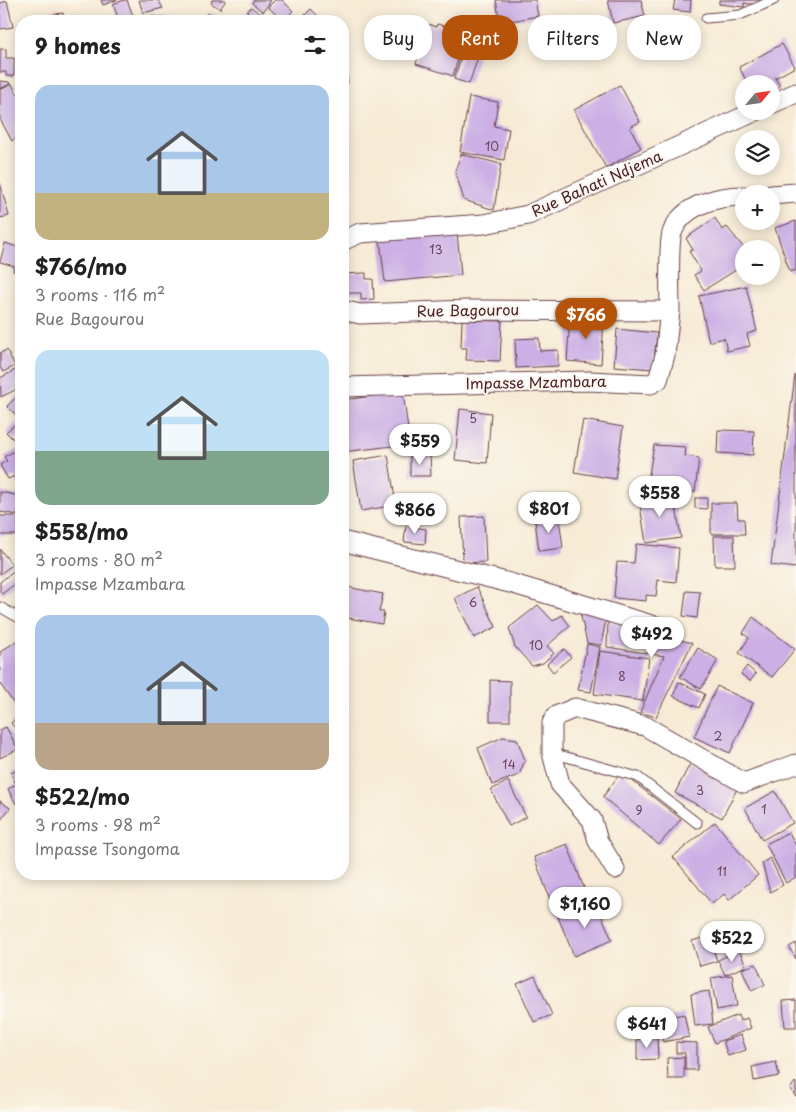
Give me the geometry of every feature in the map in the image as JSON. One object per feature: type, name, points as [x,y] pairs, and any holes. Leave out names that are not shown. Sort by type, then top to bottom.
[{"type":"street","points":[[780,100],[796,93]]},
{"type":"street","name":"Rue Bahati Ndjema","points":[[349,238],[360,233],[484,224],[528,215],[736,120]]},
{"type":"street","points":[[780,195],[796,193]]},
{"type":"street","points":[[670,311],[672,234],[681,216],[716,198],[735,197]]},
{"type":"street","name":"Rue Bagourou","points":[[349,312],[360,314],[468,310],[670,311]]},
{"type":"street","name":"Impasse Mzambara","points":[[349,387],[589,381],[651,384],[658,380],[665,355],[670,311]]},
{"type":"street","points":[[349,543],[510,583],[662,628]]},
{"type":"street","points":[[615,868],[598,841],[592,820],[560,784],[552,753],[552,723],[556,716],[575,708],[645,726],[744,783],[796,764]]},
{"type":"lane","points":[[706,18],[740,15],[774,0]]},
{"type":"lane","points":[[0,606],[15,615]]},
{"type":"lane","points":[[552,753],[638,776],[696,823]]},
{"type":"building","points":[[101,0],[117,0],[103,5]]},
{"type":"building","points":[[127,0],[133,15],[117,15],[113,4]]},
{"type":"building","points":[[139,0],[158,0],[163,8],[143,13]]},
{"type":"building","points":[[212,0],[226,0],[220,9],[211,3]]},
{"type":"building","points":[[254,0],[271,0],[263,12],[252,3]]},
{"type":"building","points":[[275,0],[282,0],[293,11],[289,15],[277,15],[268,7]]},
{"type":"building","points":[[496,0],[535,0],[538,15],[528,15],[528,18],[518,20],[518,15],[499,15]]},
{"type":"building","points":[[608,0],[641,0],[645,15],[627,15],[627,20],[617,22],[617,15],[611,15]]},
{"type":"building","points":[[675,0],[691,0],[690,12],[673,10]]},
{"type":"building","points":[[719,0],[762,0],[762,3],[758,2],[758,5],[744,3],[744,7],[719,4]]},
{"type":"building","points":[[7,1],[13,27],[0,29],[0,3]]},
{"type":"building","points":[[251,7],[262,15],[245,15]]},
{"type":"building","points":[[311,9],[317,15],[305,15]]},
{"type":"building","points":[[437,24],[442,25],[442,60],[458,60],[453,76],[416,64],[417,60],[432,60],[432,26],[436,27]]},
{"type":"building","points":[[782,44],[795,67],[780,75],[743,75],[739,67]]},
{"type":"building","points":[[0,49],[6,49],[6,58],[14,58],[14,76],[6,76],[6,72],[0,72]]},
{"type":"building","points":[[460,60],[477,60],[469,84],[454,79]]},
{"type":"building","points":[[0,81],[9,82],[10,84],[0,89]]},
{"type":"building","points":[[12,84],[15,90],[15,139],[12,141],[0,119],[0,90]]},
{"type":"building","points":[[620,85],[640,122],[630,127],[641,148],[606,168],[574,110]]},
{"type":"building","points":[[469,97],[498,102],[494,126],[509,129],[504,160],[460,152]]},
{"type":"building","points":[[461,154],[501,164],[494,210],[464,200],[455,171]]},
{"type":"building","points":[[0,183],[9,216],[0,218]]},
{"type":"building","points":[[715,218],[722,230],[727,227],[738,240],[735,240],[735,271],[704,290],[694,275],[701,271],[689,251],[693,250],[686,238]]},
{"type":"building","points":[[796,221],[796,270],[790,272],[776,230],[780,230],[780,226]]},
{"type":"building","points":[[457,232],[461,275],[385,282],[380,240]]},
{"type":"building","points":[[5,243],[15,246],[15,272],[13,271],[14,266],[0,262]]},
{"type":"building","points":[[366,273],[366,279],[373,279],[374,299],[361,300],[361,293],[349,293],[349,274]]},
{"type":"building","points":[[746,286],[757,331],[747,334],[750,346],[727,351],[724,338],[709,342],[699,296]]},
{"type":"building","points":[[570,317],[604,320],[601,364],[567,361]]},
{"type":"building","points":[[462,320],[502,321],[500,361],[466,360],[467,348],[461,348]]},
{"type":"building","points":[[617,329],[657,333],[653,369],[614,366]]},
{"type":"building","points":[[539,338],[540,351],[558,350],[558,366],[516,368],[515,339]]},
{"type":"building","points":[[7,350],[15,366],[3,372],[0,367],[0,353]]},
{"type":"building","points":[[15,370],[15,390],[1,397],[0,378]]},
{"type":"building","points":[[796,375],[796,568],[771,565]]},
{"type":"building","points":[[403,392],[410,444],[349,451],[349,399]]},
{"type":"building","points":[[15,399],[15,414],[7,406]]},
{"type":"building","points":[[460,409],[491,413],[487,463],[455,460]]},
{"type":"building","points":[[583,420],[623,427],[615,479],[574,472]]},
{"type":"building","points":[[15,424],[15,439],[6,432]]},
{"type":"building","points":[[718,430],[754,431],[753,455],[717,453]]},
{"type":"building","points":[[654,445],[686,447],[685,456],[699,458],[695,492],[647,486]]},
{"type":"building","points":[[15,451],[15,476],[8,479],[0,465],[7,461],[4,457]]},
{"type":"building","points":[[388,455],[396,505],[361,511],[353,461]]},
{"type":"building","points":[[410,455],[430,455],[431,476],[410,476]]},
{"type":"building","points":[[0,492],[15,495],[15,514],[0,512]]},
{"type":"building","points":[[674,494],[681,538],[646,543],[639,499]]},
{"type":"building","points":[[695,498],[707,498],[707,509],[695,508]]},
{"type":"building","points":[[711,503],[737,503],[738,519],[744,519],[745,534],[711,534]]},
{"type":"building","points":[[0,516],[15,516],[15,535],[0,535]]},
{"type":"building","points":[[484,516],[486,562],[463,563],[461,517]]},
{"type":"building","points":[[559,518],[563,548],[539,551],[535,521]]},
{"type":"building","points":[[406,526],[426,529],[425,544],[404,542]]},
{"type":"building","points":[[714,536],[734,536],[735,566],[715,566]]},
{"type":"building","points":[[636,544],[679,548],[676,582],[658,580],[656,596],[646,595],[646,601],[614,598],[617,562],[634,563]]},
{"type":"building","points":[[0,549],[12,565],[0,574]]},
{"type":"building","points":[[15,570],[15,584],[2,594],[0,582]]},
{"type":"building","points":[[349,587],[383,594],[379,612],[384,612],[382,624],[349,618]]},
{"type":"building","points":[[477,587],[496,627],[474,638],[455,598]]},
{"type":"building","points":[[686,591],[700,592],[697,618],[683,616]]},
{"type":"building","points":[[538,605],[553,621],[562,615],[570,626],[547,646],[554,653],[543,663],[532,666],[515,647],[509,628]]},
{"type":"building","points":[[579,608],[607,614],[601,645],[587,643]]},
{"type":"building","points":[[753,617],[795,649],[772,677],[739,653],[749,638],[743,633]]},
{"type":"building","points":[[608,621],[692,643],[656,717],[640,712],[664,656],[607,647]]},
{"type":"building","points":[[15,642],[15,705],[0,684],[0,652]]},
{"type":"building","points":[[587,644],[600,647],[591,692],[578,690]]},
{"type":"building","points":[[698,648],[718,660],[701,689],[680,677]]},
{"type":"building","points":[[564,649],[571,657],[553,672],[547,664]]},
{"type":"building","points":[[600,651],[649,658],[643,701],[594,694]]},
{"type":"building","points":[[747,666],[756,674],[750,681],[741,674]]},
{"type":"building","points":[[490,680],[510,681],[510,721],[490,721]]},
{"type":"building","points":[[679,682],[705,694],[699,708],[673,696]]},
{"type":"building","points":[[717,686],[753,703],[730,753],[694,737]]},
{"type":"building","points":[[15,720],[15,728],[11,723]]},
{"type":"building","points":[[6,727],[15,744],[15,750],[0,758],[0,730]]},
{"type":"building","points":[[503,737],[517,739],[525,760],[519,775],[492,785],[478,748]]},
{"type":"building","points":[[691,762],[738,787],[722,818],[675,793]]},
{"type":"building","points":[[15,771],[15,782],[11,773]]},
{"type":"building","points":[[621,772],[681,819],[659,845],[603,797]]},
{"type":"building","points":[[508,781],[526,817],[509,826],[491,790]]},
{"type":"building","points":[[15,785],[15,802],[8,789]]},
{"type":"building","points":[[775,791],[793,823],[762,840],[745,808]]},
{"type":"building","points":[[0,801],[10,808],[0,821]]},
{"type":"building","points":[[715,822],[758,875],[729,900],[724,894],[712,904],[673,857]]},
{"type":"building","points":[[789,832],[796,846],[796,877],[786,883],[766,844]]},
{"type":"building","points":[[567,844],[584,888],[566,894],[572,909],[556,915],[534,857]]},
{"type":"building","points":[[770,858],[783,885],[770,892],[762,863]]},
{"type":"building","points":[[596,902],[612,940],[574,956],[558,917]]},
{"type":"building","points":[[709,936],[717,961],[700,966],[692,941]]},
{"type":"building","points":[[796,943],[796,959],[789,947]]},
{"type":"building","points":[[739,950],[746,966],[725,975],[718,960]]},
{"type":"building","points":[[756,964],[765,985],[751,990],[742,969]]},
{"type":"building","points":[[732,975],[737,1006],[717,1010],[711,978]]},
{"type":"building","points":[[535,976],[552,1015],[534,1022],[517,984]]},
{"type":"building","points":[[709,991],[713,1024],[695,1026],[691,994]]},
{"type":"building","points":[[796,1000],[796,1027],[785,1027],[783,1001]]},
{"type":"building","points":[[684,1014],[689,1037],[663,1042],[659,1023],[666,1022],[666,1018]]},
{"type":"building","points":[[738,1015],[740,1021],[747,1018],[751,1028],[715,1043],[708,1027]]},
{"type":"building","points":[[741,1035],[746,1050],[728,1056],[723,1041]]},
{"type":"building","points":[[641,1037],[657,1037],[658,1059],[637,1060],[637,1039],[641,1039]]},
{"type":"building","points":[[676,1042],[697,1043],[697,1070],[685,1070],[685,1053],[676,1053]]},
{"type":"building","points":[[684,1057],[684,1079],[668,1079],[667,1058]]},
{"type":"building","points":[[776,1062],[779,1076],[754,1081],[752,1067]]},
{"type":"building","points":[[796,1083],[796,1097],[790,1089]]}]
